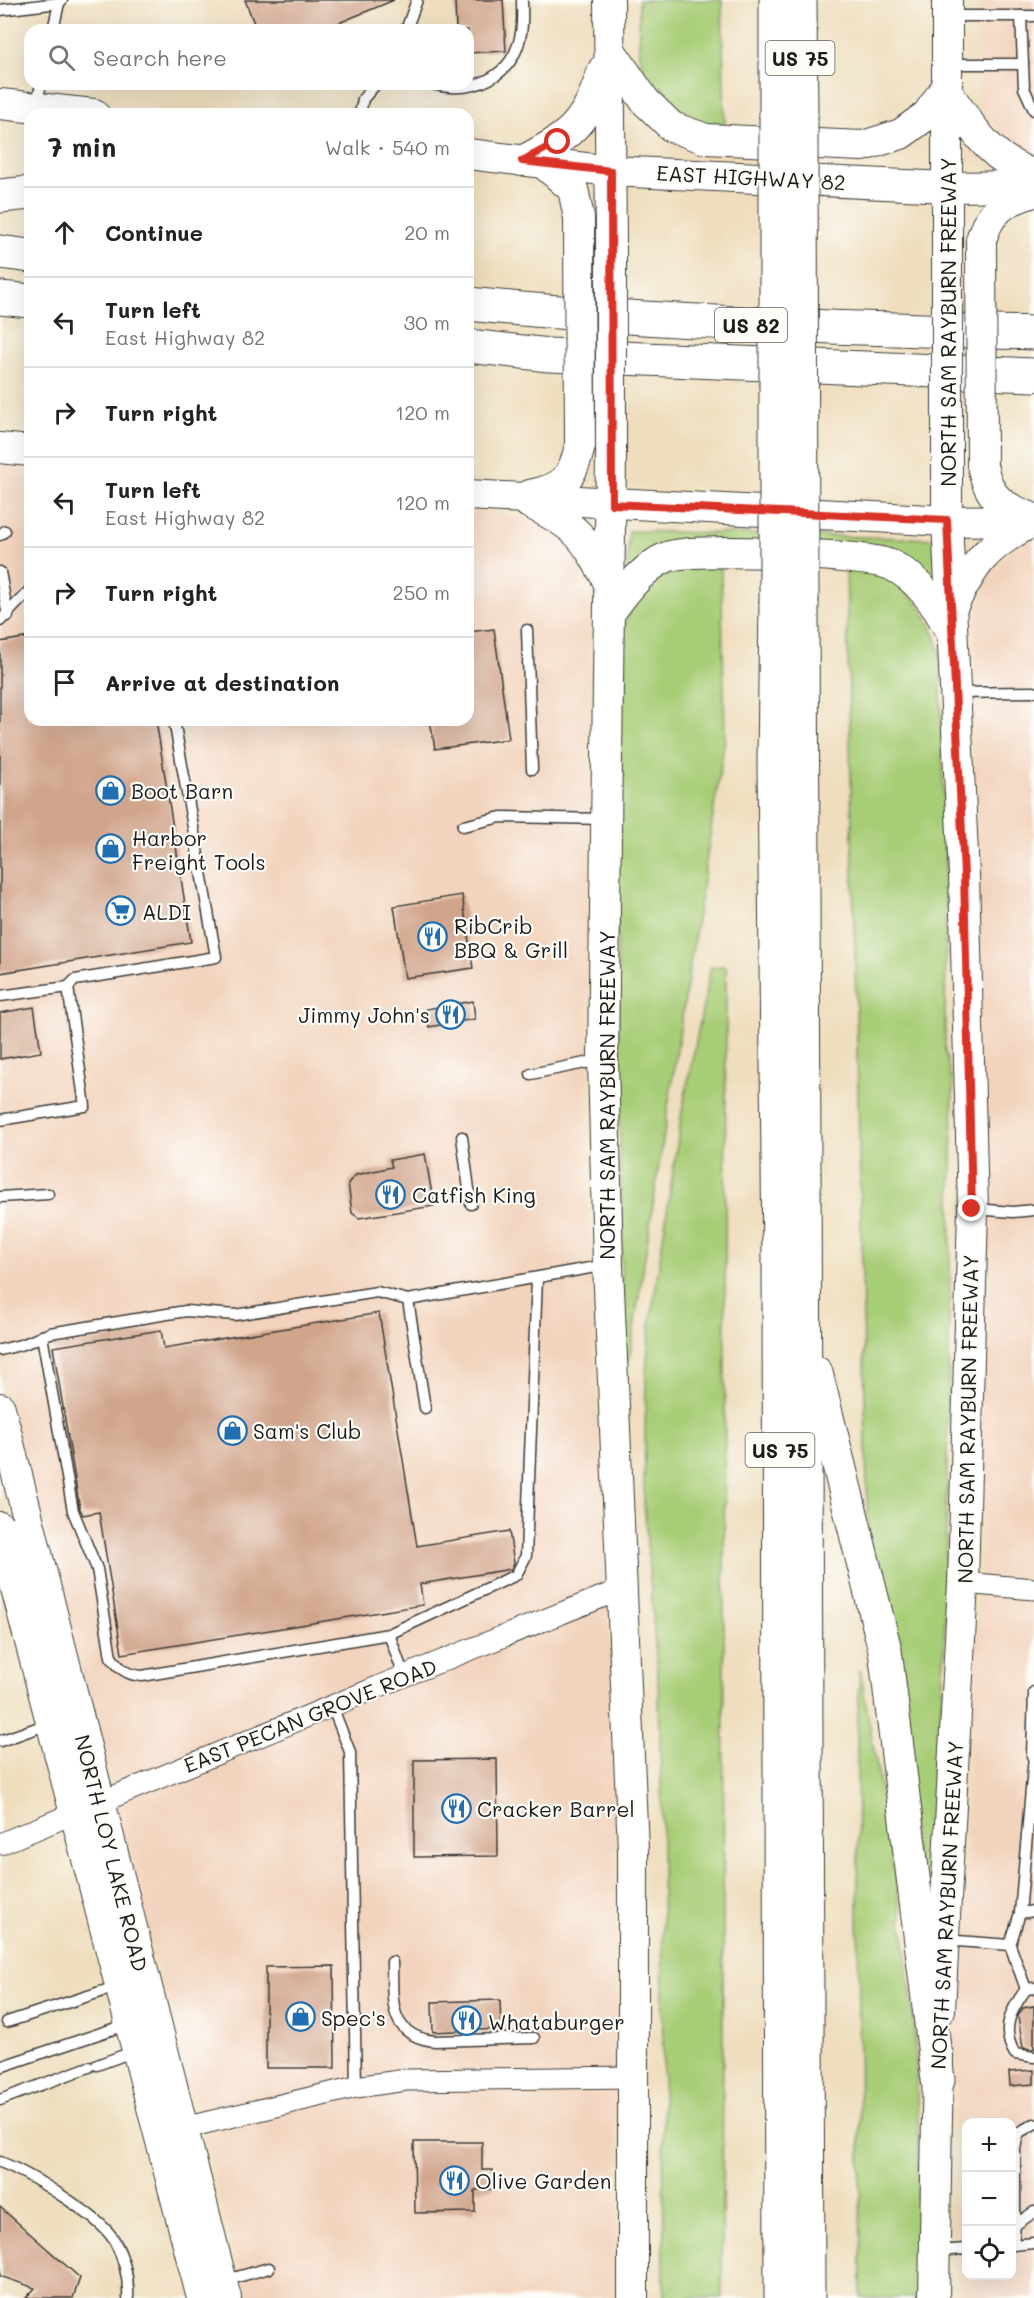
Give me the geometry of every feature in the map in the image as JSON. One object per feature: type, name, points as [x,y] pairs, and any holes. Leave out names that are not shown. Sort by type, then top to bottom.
[{"type":"highway","name":"US 75","points":[[776,0],[789,116]]},
{"type":"highway","name":"US 75","points":[[800,0],[789,116],[789,603],[803,1323],[808,2298]]},
{"type":"highway","points":[[0,196],[24,194]]},
{"type":"highway","points":[[0,252],[24,255]]},
{"type":"highway","points":[[0,298],[24,300]]},
{"type":"highway","name":"US 82","points":[[474,305],[546,312],[776,326],[1034,333]]},
{"type":"highway","name":"US 82","points":[[474,347],[549,355],[1034,375]]},
{"type":"highway","name":"US 75","points":[[781,2298],[779,1284],[774,763],[789,603]]},
{"type":"highway","points":[[803,1323],[885,1650],[938,2079]]},
{"type":"main road","name":"NORTH SAM RAYBURN FREEWAY","points":[[609,0],[612,504],[603,1059],[608,1265],[633,1850],[633,2298]]},
{"type":"main road","name":"NORTH SAM RAYBURN FREEWAY","points":[[934,2298],[933,2252],[942,1940],[963,1584],[972,1209],[964,875],[947,520],[947,8]]},
{"type":"main road","points":[[610,51],[645,101],[672,127],[706,139],[863,146],[901,134],[927,115],[946,77]]},
{"type":"main road","points":[[518,498],[550,491],[562,484],[572,472],[580,446],[579,218],[573,189],[532,162],[580,122],[592,104],[610,51]]},
{"type":"main road","points":[[946,77],[989,149],[1014,168],[1034,175]]},
{"type":"main road","points":[[0,104],[39,96],[76,108]]},
{"type":"main road","name":"EAST HIGHWAY 82","points":[[474,155],[611,171],[947,187],[1034,186]]},
{"type":"main road","points":[[1034,192],[1015,197],[995,211],[985,224],[981,242],[982,465],[985,483],[993,496],[1003,505],[1034,520]]},
{"type":"main road","points":[[0,448],[24,450]]},
{"type":"main road","points":[[474,495],[947,520],[1034,520]]},
{"type":"main road","points":[[518,498],[573,528],[588,543],[610,597],[669,556],[702,552],[861,558],[890,564],[915,581],[952,622],[969,574],[987,550],[1002,538],[1034,520]]},
{"type":"main road","name":"NORTH LOY LAKE ROAD","points":[[0,1408],[87,1808],[119,1986],[132,2037],[170,2131]]},
{"type":"main road","name":"NORTH LOY LAKE ROAD","points":[[1,1531],[14,1597],[51,1722],[87,1808],[170,2131],[216,2292]]},
{"type":"street","points":[[963,1584],[1034,1589]]},
{"type":"street","name":"EAST PECAN GROVE ROAD","points":[[0,1844],[404,1676],[622,1589]]},
{"type":"street","points":[[170,2131],[356,2087],[406,2080],[632,2077]]},
{"type":"lane","points":[[408,24],[417,0]]},
{"type":"lane","points":[[474,84],[492,80],[505,70],[521,34],[522,0]]},
{"type":"lane","points":[[0,10],[60,1],[54,24]]},
{"type":"lane","points":[[947,8],[1034,16]]},
{"type":"lane","points":[[1021,16],[1024,88],[1034,110]]},
{"type":"lane","points":[[946,77],[1023,64]]},
{"type":"lane","points":[[361,108],[363,99],[371,90]]},
{"type":"lane","points":[[0,572],[4,618]]},
{"type":"lane","points":[[4,618],[24,596]]},
{"type":"lane","points":[[527,630],[532,769]]},
{"type":"lane","points":[[955,693],[1034,692]]},
{"type":"lane","points":[[0,996],[68,987],[75,980],[216,957],[175,726]]},
{"type":"lane","points":[[463,826],[501,817],[606,819]]},
{"type":"lane","points":[[0,1120],[85,1106],[68,987]]},
{"type":"lane","points":[[531,1074],[603,1059]]},
{"type":"lane","points":[[462,1137],[471,1204]]},
{"type":"lane","points":[[0,1197],[48,1194]]},
{"type":"lane","points":[[972,1209],[1013,1212],[1034,1210]]},
{"type":"lane","points":[[0,1350],[42,1336],[186,1311],[235,1315],[377,1292],[408,1300],[608,1265]]},
{"type":"lane","points":[[42,1336],[73,1511],[97,1569],[111,1657],[119,1668],[131,1676],[142,1676],[389,1634],[516,1575],[526,1557],[537,1278]]},
{"type":"lane","points":[[408,1300],[425,1408]]},
{"type":"lane","points":[[389,1634],[404,1676]]},
{"type":"lane","points":[[1034,1692],[1032,1698],[1033,1756],[1020,1913],[1010,1945],[1030,1988],[1009,2013],[1009,2044],[1015,2054],[1034,2057]]},
{"type":"lane","points":[[332,1706],[350,1752],[356,2087]]},
{"type":"lane","points":[[0,1741],[51,1722]]},
{"type":"lane","points":[[1020,1913],[1034,1911]]},
{"type":"lane","points":[[942,1940],[1010,1945]]},
{"type":"lane","points":[[392,1962],[393,2000],[397,2020],[407,2033],[420,2039],[435,2040],[534,2038]]},
{"type":"lane","points":[[7,2022],[119,1986]]},
{"type":"lane","points":[[0,2100],[93,2066],[132,2037]]},
{"type":"lane","points":[[0,2067],[132,2037]]},
{"type":"lane","points":[[1015,2172],[1018,2133],[1034,2124]]},
{"type":"lane","points":[[0,2162],[14,2168],[84,2211],[113,2239],[129,2280],[128,2298]]},
{"type":"lane","points":[[1016,2224],[1031,2213]]},
{"type":"lane","points":[[1016,2245],[1034,2243]]},
{"type":"lane","points":[[933,2252],[962,2249]]},
{"type":"lane","points":[[216,2292],[269,2268]]},
{"type":"shaded area","points":[[978,0],[1034,0],[1034,156],[1008,138],[979,108]]},
{"type":"shaded area","points":[[0,459],[24,461],[24,726],[474,726],[474,512],[517,517],[557,531],[579,559],[590,626],[587,1188],[615,1738],[617,2298],[246,2298],[0,1359]]},
{"type":"shaded area","points":[[1034,542],[1034,2298],[958,2298],[956,1994],[982,1556],[974,627],[987,577],[1014,548]]},
{"type":"green space","points":[[639,0],[722,0],[725,133],[688,129],[645,84],[639,52]]},
{"type":"green space","points":[[629,531],[944,539],[945,598],[927,582],[718,549],[626,579]]},
{"type":"green space","points":[[689,567],[721,567],[725,738],[629,1360],[623,1361],[617,956],[621,638],[630,612],[643,591],[663,576]]},
{"type":"green space","points":[[846,567],[879,573],[901,586],[925,616],[940,651],[946,907],[945,1051],[953,1086],[944,1657],[928,1940],[868,1534]]},
{"type":"green space","points":[[726,966],[722,2298],[664,2298],[662,1820],[659,1695],[644,1502],[646,1372],[650,1326],[682,1111],[711,967]]},
{"type":"green space","points":[[860,1669],[897,1886],[913,2016],[918,2121],[918,2298],[861,2298],[857,1741]]},
{"type":"building","points":[[245,0],[394,0],[336,24],[254,24]]},
{"type":"building","points":[[455,0],[503,0],[506,51],[474,53],[474,24],[456,24]]},
{"type":"building","points":[[494,629],[509,739],[435,749],[431,726],[474,726],[474,631]]},
{"type":"building","points":[[24,638],[24,726],[157,726],[191,942],[0,973],[0,642]]},
{"type":"building","name":"RibCrib BBQ & Grill","points":[[462,895],[473,968],[405,978],[394,906]]},
{"type":"building","name":"Jimmy John's","points":[[473,1001],[475,1019],[429,1027],[426,1009]]},
{"type":"building","points":[[34,1007],[41,1052],[0,1059],[0,1013]]},
{"type":"building","name":"Catfish King","points":[[425,1154],[434,1206],[359,1218],[352,1213],[348,1183],[356,1175],[392,1167],[390,1160]]},
{"type":"building","name":"Sam's Club","points":[[379,1313],[417,1546],[509,1531],[514,1563],[511,1569],[420,1584],[423,1605],[122,1654],[99,1512],[83,1515],[80,1509],[53,1347],[161,1330],[164,1348]]},
{"type":"building","name":"Cracker Barrel","points":[[497,1759],[498,1856],[414,1857],[414,1760]]},
{"type":"building","name":"Spec's","points":[[334,1966],[335,2068],[266,2068],[266,1967]]},
{"type":"building","name":"Whataburger","points":[[500,2000],[501,2029],[433,2032],[432,2002]]},
{"type":"building","points":[[1034,2006],[1034,2049],[1023,2048],[1018,2016],[1023,2008]]},
{"type":"building","points":[[1034,2070],[1034,2084],[1010,2086],[1009,2072]]},
{"type":"building","name":"Olive Garden","points":[[414,2142],[482,2142],[482,2170],[493,2170],[493,2189],[475,2190],[475,2212],[415,2213]]},
{"type":"building","points":[[0,2207],[80,2278],[73,2298],[26,2298],[35,2288],[0,2276]]},
{"type":"place","name":"Boot Barn","points":[[110,790]]},
{"type":"place","name":"Harbor Freight Tools","points":[[111,849]]},
{"type":"place","name":"ALDI","points":[[121,911]]},
{"type":"place","name":"RibCrib BBQ & Grill","points":[[433,937]]},
{"type":"place","name":"Jimmy John's","points":[[451,1014]]},
{"type":"place","name":"Catfish King","points":[[391,1194]]},
{"type":"place","name":"Sam's Club","points":[[232,1430]]},
{"type":"place","name":"Cracker Barrel","points":[[456,1808]]},
{"type":"place","name":"Spec's","points":[[300,2017]]},
{"type":"place","name":"Whataburger","points":[[467,2021]]},
{"type":"place","name":"Olive Garden","points":[[454,2180]]},
{"type":"route","points":[[558,142],[522,161],[611,171],[612,504],[947,520],[964,875],[972,1209]]}]
